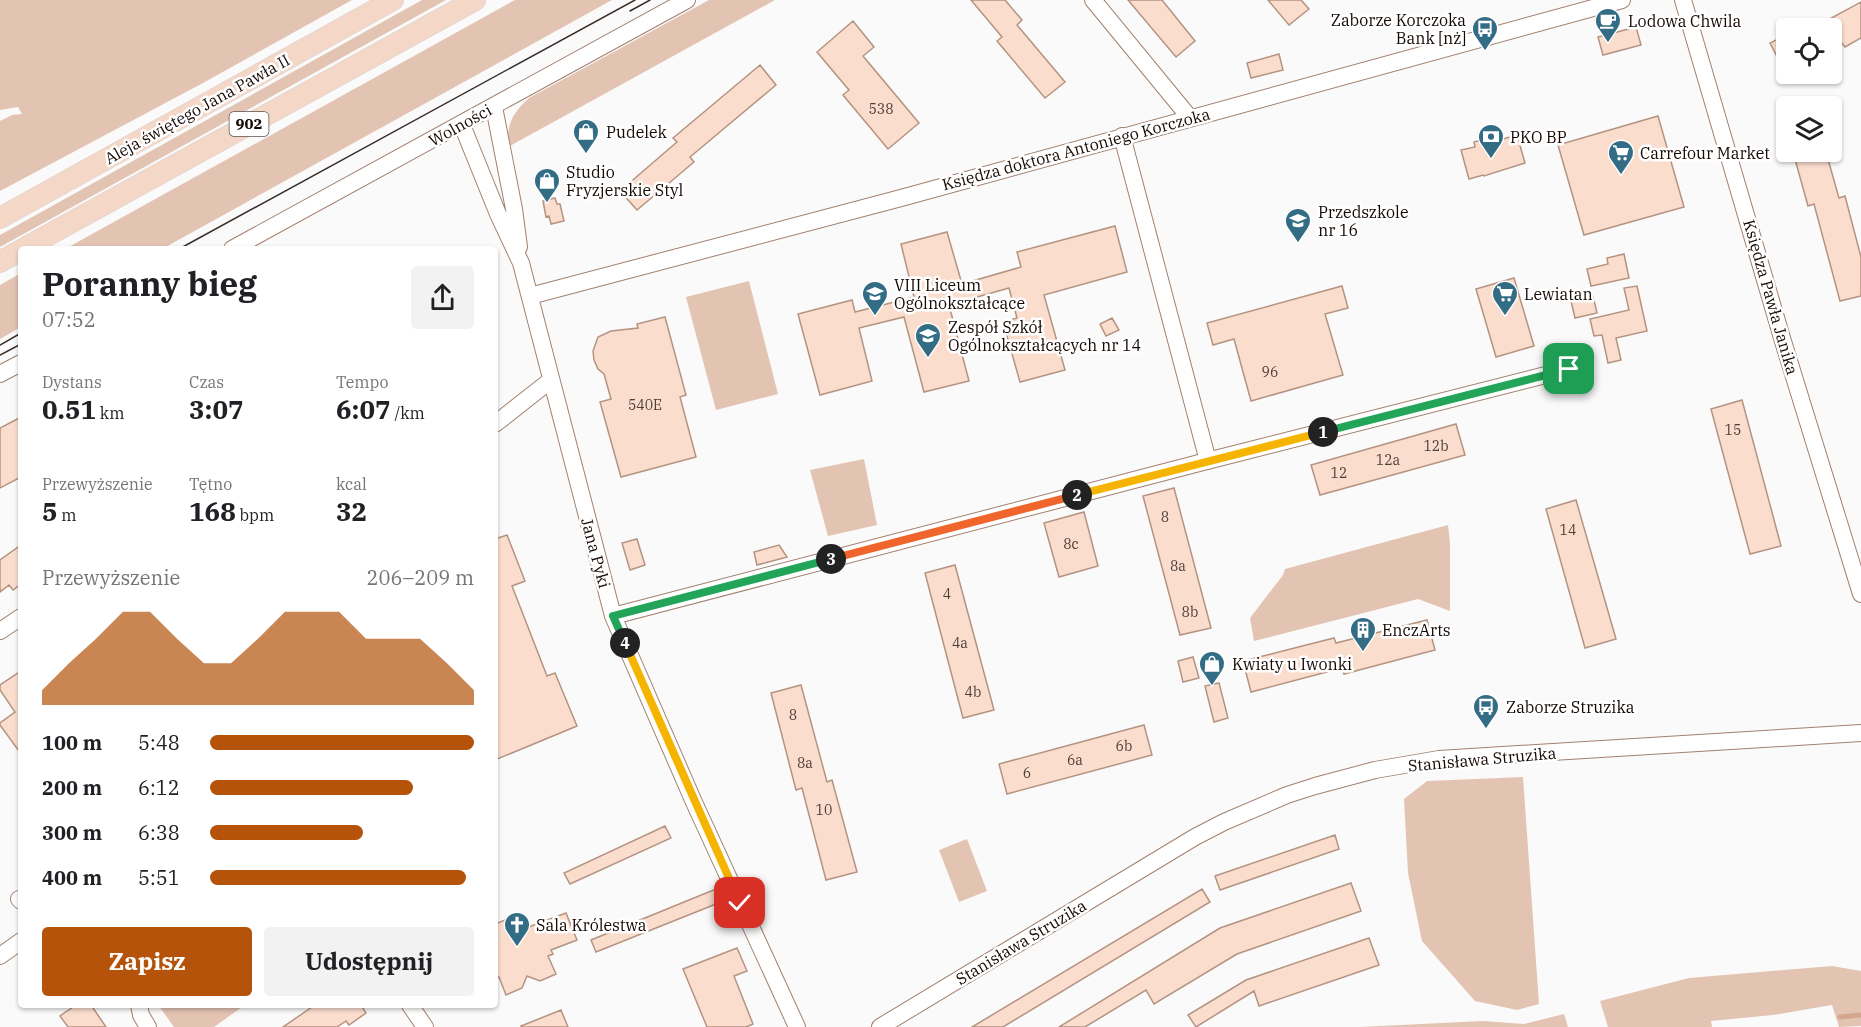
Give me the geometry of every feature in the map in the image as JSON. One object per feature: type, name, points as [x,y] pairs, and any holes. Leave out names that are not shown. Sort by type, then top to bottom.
[{"type":"main road","name":"Aleja świętego Jana Pawła II","points":[[0,218],[393,0]]},
{"type":"main road","name":"902","points":[[29,246],[475,0]]},
{"type":"main road","name":"902","points":[[0,262],[18,252]]},
{"type":"street","name":"Wolności","points":[[238,246],[687,0]]},
{"type":"street","points":[[1093,0],[1190,118]]},
{"type":"street","name":"Księdza doktora Antoniego Korczoka","points":[[530,296],[879,204],[1190,118],[1574,6],[1622,0]]},
{"type":"street","name":"Księdza Pawła Janika","points":[[1683,0],[1782,338],[1861,594]]},
{"type":"street","name":"Jana Pyki","points":[[494,107],[514,209],[520,263]]},
{"type":"street","name":"Jana Pyki","points":[[462,125],[520,263],[613,616],[693,800],[797,1027]]},
{"type":"street","points":[[1122,136],[1208,461]]},
{"type":"street","points":[[0,374],[18,365]]},
{"type":"street","points":[[613,616],[1569,369]]},
{"type":"street","points":[[498,422],[551,380]]},
{"type":"street","points":[[0,631],[18,618]]},
{"type":"street","name":"Stanisława Struzika","points":[[880,1027],[1196,837],[1255,808],[1315,786],[1375,770],[1439,759],[1861,733]]},
{"type":"street","points":[[0,956],[18,943]]},
{"type":"street","points":[[140,1008],[148,1027]]},
{"type":"street","points":[[412,1008],[425,1027]]},
{"type":"shaded area","points":[[0,0],[352,0],[203,83],[0,191],[0,121],[12,115],[22,114],[18,107],[0,110]]},
{"type":"shaded area","points":[[422,0],[446,0],[0,247],[0,235]]},
{"type":"shaded area","points":[[515,0],[612,0],[167,246],[70,246]]},
{"type":"shaded area","points":[[709,0],[775,0],[508,147],[508,131],[512,120],[518,109],[529,98]]},
{"type":"shaded area","points":[[18,275],[18,329],[0,339],[0,285]]},
{"type":"shaded area","points":[[749,281],[778,394],[716,410],[686,297]]},
{"type":"shaded area","points":[[864,459],[877,525],[828,536],[810,470]]},
{"type":"shaded area","points":[[1448,525],[1450,611],[1418,599],[1254,641],[1250,618],[1283,575],[1285,569]]},
{"type":"shaded area","points":[[1523,777],[1539,1004],[1517,1010],[1475,1001],[1422,941],[1408,873],[1404,799],[1427,781]]},
{"type":"shaded area","points":[[967,839],[987,891],[959,902],[939,850]]},
{"type":"shaded area","points":[[1832,966],[1861,971],[1861,1026],[1839,1027],[1832,1005],[1773,1015],[1711,1021],[1712,1027],[1608,1027],[1600,1001],[1689,978]]},
{"type":"shaded area","points":[[160,1008],[241,1008],[214,1027],[174,1027]]},
{"type":"shaded area","points":[[1564,1014],[1568,1027],[1360,1027],[1483,1021],[1524,1024]]},
{"type":"building","points":[[971,0],[1005,0],[1022,20],[1017,25],[1065,82],[1045,98],[997,41],[1002,37]]},
{"type":"building","points":[[1128,0],[1162,0],[1195,41],[1176,57]]},
{"type":"building","points":[[1268,0],[1301,0],[1309,9],[1289,25]]},
{"type":"building","points":[[1861,2],[1861,38],[1845,47],[1842,43],[1842,18],[1831,18]]},
{"type":"building","points":[[853,21],[874,47],[863,56],[919,123],[888,149],[843,95],[849,90],[817,52]]},
{"type":"building","points":[[1636,27],[1641,45],[1603,55],[1598,37]]},
{"type":"building","points":[[1776,40],[1776,55],[1770,43]]},
{"type":"building","points":[[1279,54],[1283,70],[1251,78],[1247,63]]},
{"type":"building","points":[[760,65],[776,85],[690,157],[694,162],[637,210],[620,191],[677,142],[673,138]]},
{"type":"building","name":"Carrefour Market","points":[[1658,116],[1684,207],[1584,235],[1558,145]]},
{"type":"building","points":[[1503,134],[1503,139],[1517,135],[1525,163],[1469,179],[1461,150],[1475,147],[1474,142]]},
{"type":"building","points":[[1796,162],[1829,162],[1839,198],[1845,196],[1861,257],[1861,296],[1840,301],[1814,204],[1808,206]]},
{"type":"building","points":[[555,198],[557,204],[560,204],[564,221],[551,224],[549,216],[546,217],[543,201]]},
{"type":"building","points":[[1115,226],[1127,272],[1044,295],[1065,370],[1020,382],[1003,322],[1017,318],[1009,288],[949,305],[969,381],[924,392],[904,317],[859,328],[872,381],[820,395],[798,314],[852,300],[855,312],[914,297],[901,244],[947,232],[962,284],[1021,267],[1017,252]]},
{"type":"building","points":[[1624,254],[1629,278],[1591,286],[1587,269],[1608,264],[1607,258]]},
{"type":"building","name":"Lewiatan","points":[[1514,278],[1534,346],[1496,357],[1476,289]]},
{"type":"building","points":[[1342,286],[1348,308],[1325,314],[1343,375],[1251,401],[1234,339],[1213,345],[1207,323]]},
{"type":"building","points":[[1637,286],[1647,331],[1616,338],[1621,360],[1608,363],[1602,335],[1594,336],[1590,319],[1629,310],[1624,288]]},
{"type":"building","points":[[1593,296],[1597,313],[1575,318],[1571,301]]},
{"type":"building","points":[[665,317],[686,395],[680,397],[696,457],[621,477],[600,402],[611,399],[604,374],[598,369],[594,360],[593,351],[598,337],[611,331],[638,328],[637,324]]},
{"type":"building","points":[[1112,318],[1119,330],[1106,336],[1100,324]]},
{"type":"building","points":[[1742,400],[1781,546],[1750,554],[1711,409]]},
{"type":"building","points":[[18,419],[18,479],[0,488],[0,428]]},
{"type":"building","points":[[1456,424],[1465,455],[1320,495],[1311,465]]},
{"type":"building","points":[[1174,488],[1211,628],[1180,635],[1143,496]]},
{"type":"building","points":[[1576,500],[1616,639],[1585,648],[1546,509]]},
{"type":"building","points":[[1084,512],[1098,566],[1059,577],[1044,523]]},
{"type":"building","points":[[507,535],[525,581],[512,586],[547,676],[555,673],[577,726],[498,759],[498,538]]},
{"type":"building","points":[[637,539],[645,565],[630,570],[622,543]]},
{"type":"building","points":[[779,545],[787,557],[757,565],[754,552]]},
{"type":"building","points":[[18,547],[18,586],[13,590],[9,585],[0,592],[0,560]]},
{"type":"building","points":[[955,565],[994,710],[963,718],[925,573]]},
{"type":"building","points":[[1427,620],[1435,650],[1344,674],[1342,668],[1251,692],[1243,661],[1334,638],[1336,643]]},
{"type":"building","points":[[1193,657],[1199,678],[1183,682],[1178,661]]},
{"type":"building","points":[[18,673],[18,750],[0,725],[15,712],[0,690],[0,685]]},
{"type":"building","points":[[1219,683],[1228,718],[1214,722],[1205,686]]},
{"type":"building","points":[[801,685],[827,782],[832,780],[857,872],[826,880],[802,788],[796,790],[771,693]]},
{"type":"building","points":[[1144,725],[1152,755],[1007,794],[999,764]]},
{"type":"building","points":[[665,826],[671,838],[570,884],[564,873]]},
{"type":"building","points":[[1335,835],[1339,849],[1220,890],[1215,876]]},
{"type":"building","points":[[1351,883],[1361,911],[1237,954],[1154,1004],[1146,990],[1085,1027],[1059,1027],[1220,928]]},
{"type":"building","points":[[716,889],[721,902],[596,952],[591,940]]},
{"type":"building","points":[[1202,889],[1210,902],[1003,1027],[972,1027]]},
{"type":"building","points":[[566,913],[577,940],[551,950],[553,954],[548,956],[556,974],[540,981],[527,976],[522,988],[506,995],[498,978],[498,923],[520,914],[526,928]]},
{"type":"building","points":[[1369,938],[1379,965],[1259,1006],[1254,991],[1196,1027],[1188,1015],[1246,980]]},
{"type":"building","points":[[737,948],[747,971],[734,976],[753,1024],[746,1027],[707,1027],[683,969]]},
{"type":"building","points":[[72,1008],[93,1008],[106,1027],[68,1027],[60,1016]]},
{"type":"building","points":[[311,1008],[363,1008],[366,1013],[349,1025],[346,1021],[337,1027],[283,1027]]},
{"type":"building","points":[[561,1010],[568,1027],[521,1027],[521,1026]]},
{"type":"waterway","points":[[1840,1017],[1861,1015]]},
{"type":"tram line","points":[[184,246],[635,0]]},
{"type":"tram line","points":[[630,11],[650,0]]},
{"type":"tram line","points":[[0,345],[18,335]]},
{"type":"tram line","points":[[0,355],[18,346]]},
{"type":"place","name":"Lodowa Chwila","points":[[1608,44]]},
{"type":"place","name":"Zaborze Korczoka Bank [nż]","points":[[1485,52]]},
{"type":"place","name":"Pudelek","points":[[586,155]]},
{"type":"place","name":"PKO BP","points":[[1491,160]]},
{"type":"place","name":"Carrefour Market","points":[[1621,176]]},
{"type":"place","name":"Studio Fryzjerskie Styl","points":[[547,204]]},
{"type":"place","name":"Przedszkole nr 16","points":[[1298,244]]},
{"type":"place","name":"VIII Liceum Ogólnokształcące","points":[[875,317]]},
{"type":"place","name":"Lewiatan","points":[[1505,317]]},
{"type":"place","name":"Zespół Szkół Ogólnokształcących nr 14","points":[[928,359]]},
{"type":"place","name":"EnczArts","points":[[1363,653]]},
{"type":"place","name":"Kwiaty u Iwonki","points":[[1212,687]]},
{"type":"place","name":"Zaborze Struzika","points":[[1486,730]]},
{"type":"place","name":"Sala Królestwa","points":[[517,948]]},
{"type":"route","points":[[740,903],[613,616],[1569,369]]}]
